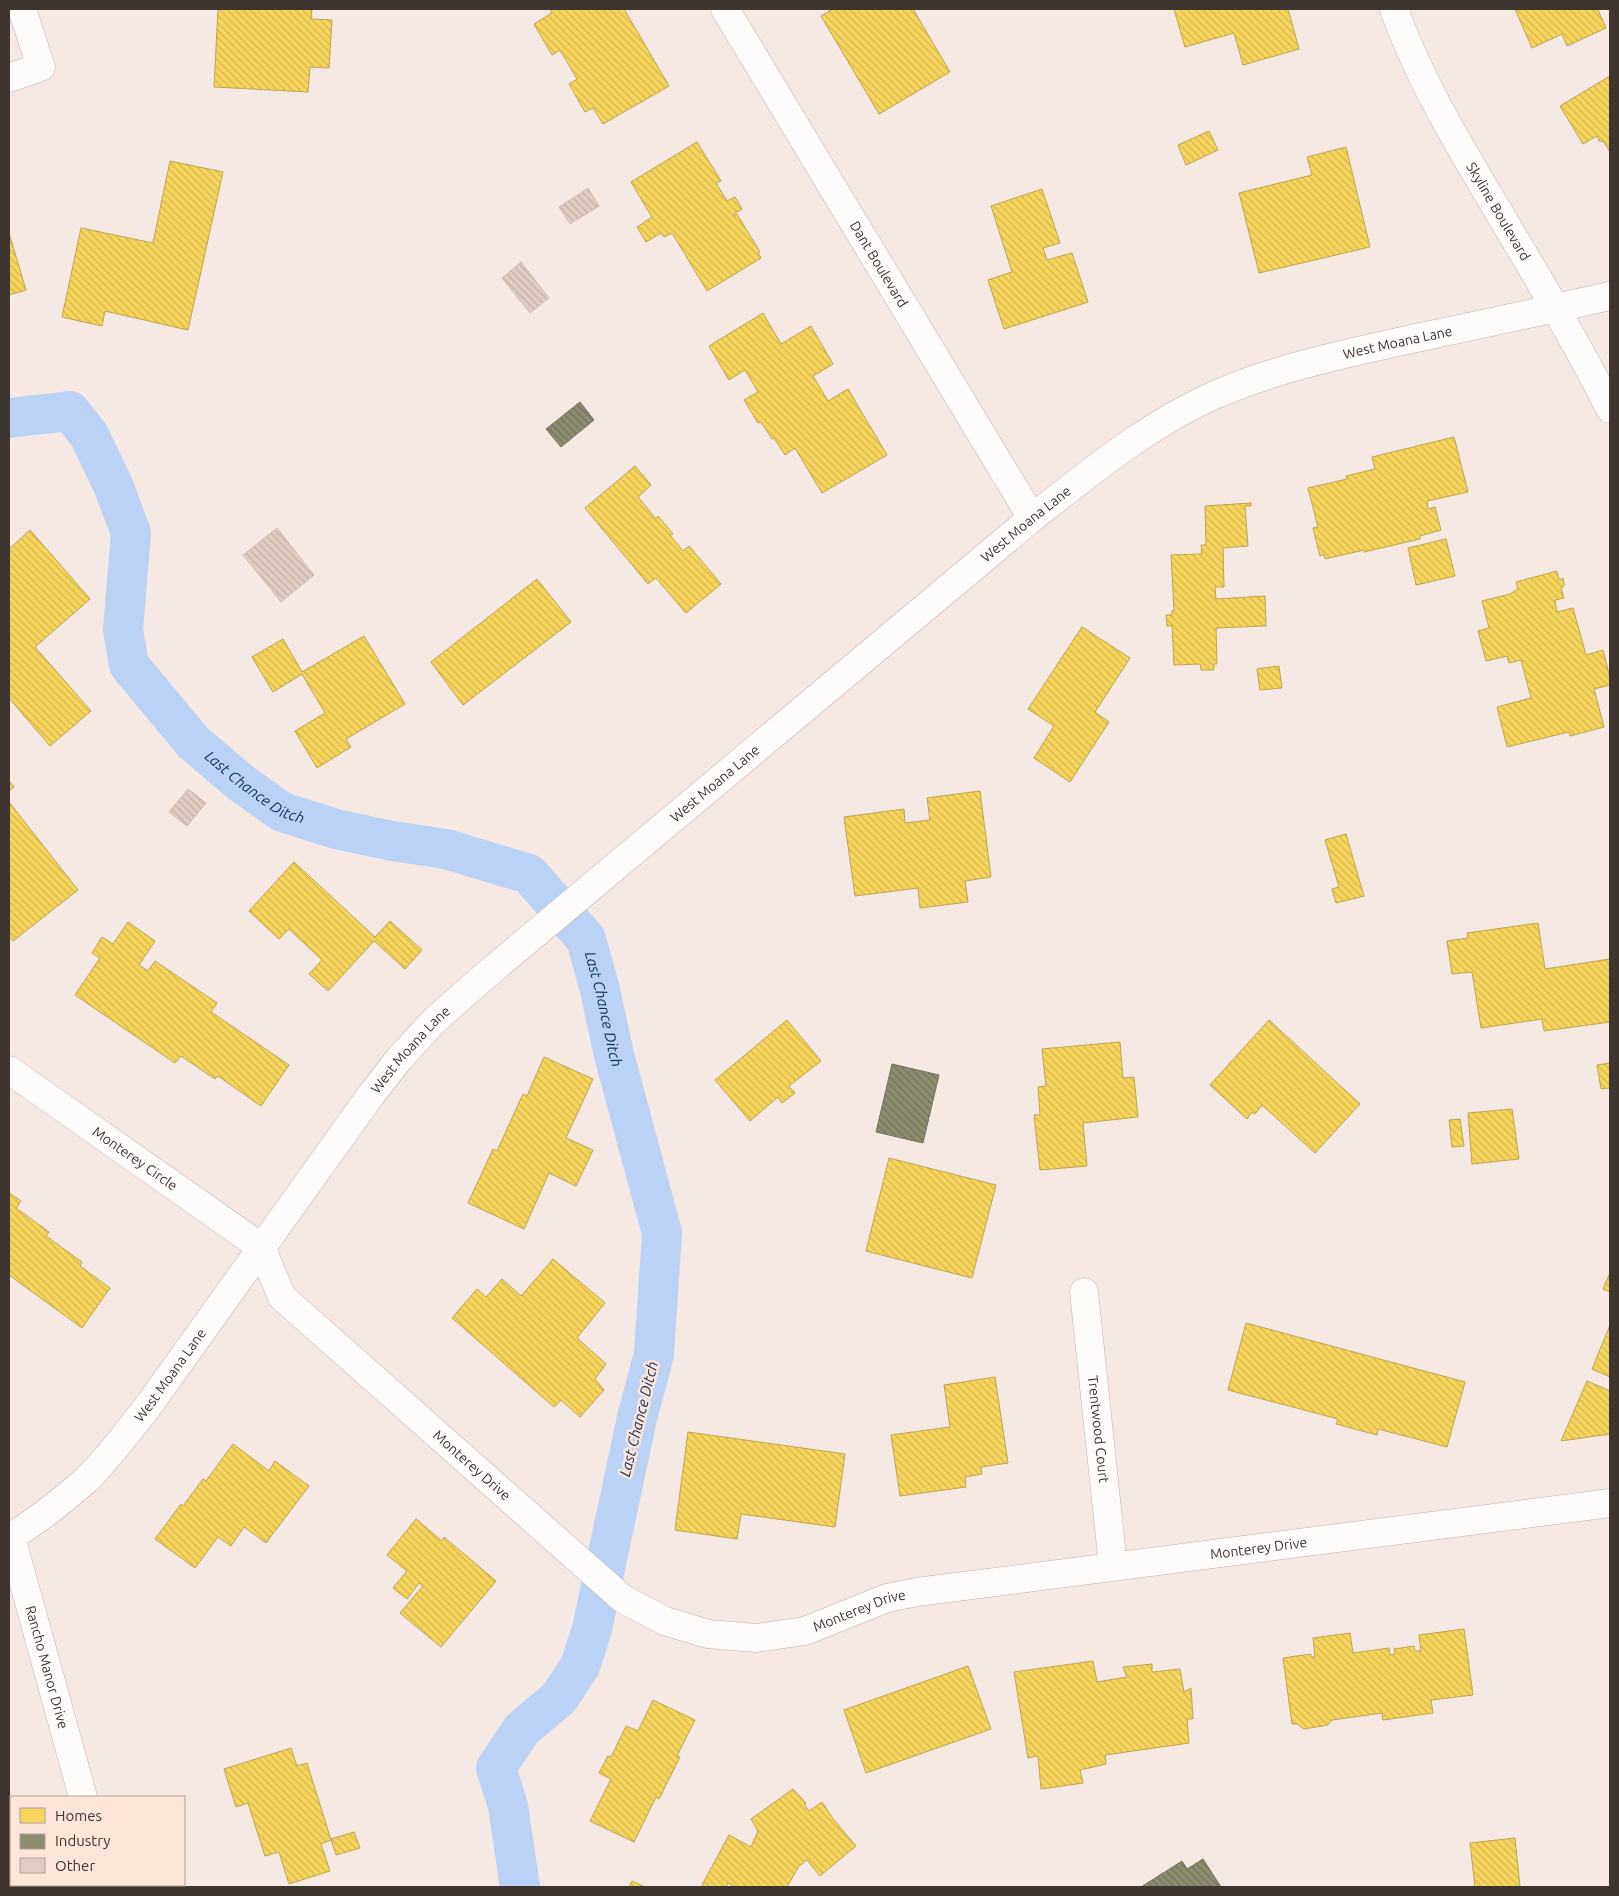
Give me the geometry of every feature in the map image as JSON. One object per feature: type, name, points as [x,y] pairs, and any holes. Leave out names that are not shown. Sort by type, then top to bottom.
[{"type":"street","points":[[9,78],[41,67],[22,9]]},
{"type":"street","name":"Dant Boulevard","points":[[725,9],[1032,518]]},
{"type":"street","name":"Skyline Boulevard","points":[[1394,9],[1406,43],[1450,130],[1556,308],[1610,408]]},
{"type":"street","name":"West Moana Lane","points":[[10,1538],[87,1479],[121,1440],[371,1095],[399,1058],[434,1021],[486,975],[1032,518],[1124,446],[1174,416],[1216,394],[1262,376],[1374,347],[1610,296]]},
{"type":"street","name":"Monterey Circle","points":[[9,1070],[261,1246]]},
{"type":"street","name":"Monterey Drive","points":[[261,1246],[282,1297],[617,1593],[624,1599],[665,1621],[708,1634],[756,1638],[805,1631],[888,1598],[907,1594],[1610,1503]]},
{"type":"street","name":"Trentwood Court","points":[[1084,1292],[1113,1566]]},
{"type":"street","name":"Rancho Manor Drive","points":[[10,1538],[83,1796]]},
{"type":"building: Homes","points":[[218,9],[312,9],[311,19],[332,20],[329,68],[310,67],[308,92],[214,87]]},
{"type":"building: Homes","points":[[550,9],[624,9],[669,86],[603,124],[593,108],[585,112],[569,84],[577,79],[560,50],[552,55],[534,24],[552,13]]},
{"type":"building: Homes","points":[[833,9],[913,9],[950,72],[879,114],[821,16]]},
{"type":"building: Homes","points":[[1174,9],[1288,9],[1299,49],[1243,65],[1234,33],[1185,47]]},
{"type":"building: Homes","points":[[1515,9],[1601,9],[1598,10],[1606,28],[1567,46],[1562,34],[1532,48]]},
{"type":"building: Homes","points":[[1610,76],[1610,152],[1603,141],[1600,142],[1597,136],[1583,144],[1560,106]]},
{"type":"building: Homes","points":[[1209,131],[1218,150],[1186,165],[1178,145]]},
{"type":"building: Homes","points":[[697,142],[721,181],[716,183],[727,201],[735,197],[742,209],[734,214],[735,216],[737,214],[760,252],[758,253],[761,258],[707,291],[672,233],[664,237],[661,233],[646,242],[637,227],[652,217],[631,182]]},
{"type":"building: Homes","points":[[1346,147],[1370,247],[1259,273],[1239,193],[1312,175],[1307,157]]},
{"type":"building: Homes","points":[[170,161],[223,172],[188,330],[105,311],[102,326],[62,317],[81,228],[153,243]]},
{"type":"building: Homes","points":[[1042,189],[1060,243],[1043,248],[1047,260],[1072,253],[1088,302],[1004,329],[988,280],[1012,272],[991,206]]},
{"type":"building: Homes","points":[[9,233],[26,290],[9,295]]},
{"type":"building: Homes","points":[[763,313],[781,344],[811,326],[833,364],[813,376],[828,401],[848,389],[887,455],[822,493],[795,448],[785,455],[761,422],[758,423],[744,400],[758,392],[745,370],[729,380],[709,346]]},
{"type":"building: Homes","points":[[1454,437],[1468,492],[1427,501],[1428,509],[1435,507],[1441,530],[1420,536],[1420,539],[1364,552],[1364,550],[1325,559],[1324,554],[1320,556],[1313,528],[1318,527],[1308,488],[1347,479],[1346,476],[1375,469],[1372,457]]},
{"type":"building: Homes","points":[[635,466],[651,485],[638,497],[656,519],[658,516],[673,534],[670,535],[683,551],[689,546],[721,584],[686,613],[656,578],[648,584],[585,508]]},
{"type":"building: Homes","points":[[1251,503],[1251,506],[1245,506],[1248,546],[1223,548],[1224,587],[1215,587],[1216,599],[1265,596],[1266,626],[1216,628],[1217,664],[1214,664],[1214,670],[1201,670],[1200,664],[1174,665],[1172,626],[1167,626],[1166,615],[1172,615],[1174,610],[1171,555],[1202,554],[1201,545],[1206,545],[1205,506]]},
{"type":"building: Homes","points":[[30,530],[90,599],[35,647],[91,711],[50,746],[9,698],[9,549]]},
{"type":"building: Homes","points":[[1446,539],[1455,576],[1416,585],[1408,548]]},
{"type":"building: Homes","points":[[1557,571],[1559,580],[1563,578],[1564,586],[1561,588],[1564,598],[1555,600],[1557,612],[1573,608],[1586,655],[1603,650],[1610,685],[1594,689],[1604,727],[1570,736],[1569,732],[1507,747],[1497,707],[1531,698],[1521,660],[1509,663],[1507,656],[1486,661],[1478,631],[1489,628],[1482,601],[1510,594],[1518,589],[1516,582]]},
{"type":"building: Homes","points":[[537,579],[571,622],[463,705],[431,662]]},
{"type":"building: Homes","points":[[1082,627],[1130,658],[1095,712],[1109,722],[1070,782],[1034,758],[1054,726],[1028,709]]},
{"type":"building: Homes","points":[[364,636],[405,704],[346,739],[351,747],[317,768],[295,731],[325,713],[302,674],[273,692],[252,657],[283,639],[302,672]]},
{"type":"building: Homes","points":[[1279,666],[1282,688],[1260,690],[1257,669]]},
{"type":"building: Homes","points":[[9,781],[14,787],[9,791]]},
{"type":"building: Homes","points":[[980,791],[991,877],[965,881],[968,902],[920,908],[918,888],[855,896],[844,817],[904,809],[905,823],[930,820],[927,798]]},
{"type":"building: Homes","points":[[9,802],[78,890],[13,941],[9,936]]},
{"type":"building: Homes","points":[[1346,834],[1364,896],[1336,903],[1332,889],[1339,887],[1325,840]]},
{"type":"building: Homes","points":[[294,862],[375,937],[390,921],[422,950],[405,969],[374,941],[328,991],[309,974],[322,960],[289,929],[279,939],[249,911]]},
{"type":"building: Homes","points":[[128,922],[155,941],[139,965],[148,971],[155,961],[217,1003],[211,1012],[289,1065],[261,1106],[218,1076],[215,1079],[181,1056],[175,1063],[75,995],[100,958],[92,953],[102,937],[113,944]]},
{"type":"building: Homes","points":[[1538,923],[1545,969],[1610,959],[1610,1022],[1544,1031],[1542,1019],[1481,1028],[1472,972],[1452,974],[1447,941],[1468,938],[1467,933]]},
{"type":"building: Homes","points":[[787,1020],[821,1061],[789,1086],[795,1093],[782,1103],[778,1097],[750,1121],[715,1080]]},
{"type":"building: Homes","points":[[1269,1020],[1360,1104],[1315,1153],[1262,1105],[1255,1114],[1252,1112],[1247,1119],[1210,1085]]},
{"type":"building: Homes","points":[[1120,1042],[1123,1078],[1134,1077],[1138,1117],[1083,1123],[1087,1166],[1040,1170],[1034,1115],[1040,1115],[1038,1087],[1046,1086],[1042,1049]]},
{"type":"building: Homes","points":[[544,1057],[593,1079],[566,1138],[593,1150],[576,1186],[549,1173],[524,1229],[468,1203],[493,1149],[497,1151],[523,1094],[527,1096]]},
{"type":"building: Homes","points":[[1610,1063],[1610,1088],[1601,1089],[1597,1065]]},
{"type":"building: Homes","points":[[1512,1109],[1519,1159],[1472,1164],[1468,1113]]},
{"type":"building: Homes","points":[[1460,1119],[1464,1146],[1452,1147],[1449,1120]]},
{"type":"building: Homes","points":[[889,1158],[996,1185],[972,1278],[866,1251]]},
{"type":"building: Homes","points":[[9,1193],[21,1201],[16,1208],[49,1232],[46,1236],[82,1262],[80,1266],[110,1288],[82,1328],[9,1275]]},
{"type":"building: Homes","points":[[553,1259],[605,1303],[577,1338],[606,1364],[595,1379],[604,1390],[580,1417],[561,1400],[554,1407],[452,1318],[477,1289],[486,1297],[502,1279],[521,1296]]},
{"type":"building: Homes","points":[[1610,1273],[1610,1292],[1603,1289]]},
{"type":"building: Homes","points":[[1246,1323],[1465,1382],[1447,1447],[1378,1429],[1377,1435],[1336,1424],[1338,1419],[1228,1390]]},
{"type":"building: Homes","points":[[1610,1325],[1610,1377],[1592,1369]]},
{"type":"building: Homes","points":[[995,1377],[1008,1463],[981,1467],[982,1474],[965,1477],[966,1487],[900,1496],[891,1435],[950,1427],[944,1385]]},
{"type":"building: Homes","points":[[1587,1381],[1610,1391],[1610,1434],[1561,1441]]},
{"type":"building: Homes","points":[[688,1432],[845,1454],[835,1527],[741,1514],[737,1539],[675,1530]]},
{"type":"building: Homes","points":[[233,1444],[269,1471],[275,1461],[309,1486],[266,1543],[244,1527],[231,1546],[218,1537],[195,1568],[155,1539],[181,1504],[183,1506],[203,1479],[206,1481]]},
{"type":"building: Homes","points":[[416,1519],[442,1541],[444,1537],[496,1581],[441,1647],[400,1613],[423,1586],[419,1583],[407,1599],[393,1588],[407,1571],[387,1555]]},
{"type":"building: Homes","points":[[1464,1629],[1473,1695],[1431,1700],[1433,1713],[1383,1720],[1382,1713],[1332,1720],[1328,1725],[1304,1729],[1297,1724],[1292,1724],[1283,1658],[1311,1654],[1311,1657],[1315,1657],[1313,1638],[1350,1633],[1353,1653],[1389,1648],[1390,1655],[1395,1654],[1394,1649],[1414,1646],[1415,1651],[1421,1651],[1419,1635]]},
{"type":"building: Homes","points":[[1093,1661],[1097,1682],[1127,1677],[1123,1667],[1152,1664],[1152,1672],[1180,1669],[1184,1692],[1191,1688],[1193,1719],[1187,1719],[1189,1743],[1105,1755],[1106,1764],[1080,1770],[1083,1783],[1041,1789],[1038,1756],[1028,1758],[1014,1672]]},
{"type":"building: Homes","points":[[968,1666],[991,1729],[866,1773],[844,1710]]},
{"type":"building: Homes","points":[[653,1700],[695,1720],[677,1756],[680,1757],[659,1799],[656,1797],[634,1842],[590,1821],[611,1779],[599,1773],[608,1756],[611,1757],[626,1726],[638,1731]]},
{"type":"building: Homes","points":[[291,1748],[297,1766],[307,1763],[331,1840],[321,1844],[330,1871],[289,1884],[279,1852],[265,1856],[248,1803],[236,1807],[224,1769]]},
{"type":"building: Homes","points":[[793,1789],[806,1803],[804,1804],[809,1811],[822,1802],[834,1820],[856,1846],[820,1876],[807,1860],[799,1866],[787,1887],[736,1887],[728,1883],[726,1887],[705,1887],[702,1885],[729,1835],[751,1847],[758,1831],[751,1819]]},
{"type":"building: Homes","points":[[354,1832],[360,1848],[336,1855],[331,1839]]},
{"type":"building: Homes","points":[[1515,1838],[1520,1887],[1475,1887],[1470,1843]]},
{"type":"building: Homes","points":[[632,1881],[645,1887],[629,1887]]},
{"type":"building: Industry","points":[[580,402],[594,420],[561,447],[546,429]]},
{"type":"building: Industry","points":[[892,1064],[939,1075],[923,1143],[876,1132]]},
{"type":"building: Industry","points":[[1203,1859],[1221,1887],[1141,1887],[1182,1861],[1187,1869]]},
{"type":"building: Other","points":[[588,188],[599,206],[570,224],[559,207]]},
{"type":"building: Other","points":[[521,262],[549,298],[530,313],[502,278]]},
{"type":"building: Other","points":[[277,528],[314,575],[281,602],[243,555]]},
{"type":"building: Other","points":[[188,789],[206,803],[187,826],[169,812]]},
{"type":"waterway","name":"Last Chance Ditch","points":[[9,418],[70,411],[89,435],[113,485],[131,533],[123,630],[129,665],[193,742],[240,782],[282,812],[336,829],[392,841],[446,849],[529,874],[586,939],[600,990],[614,1055],[662,1233],[654,1354],[637,1418],[592,1629],[580,1666],[559,1698],[522,1729],[496,1768],[508,1806],[520,1887]]}]
